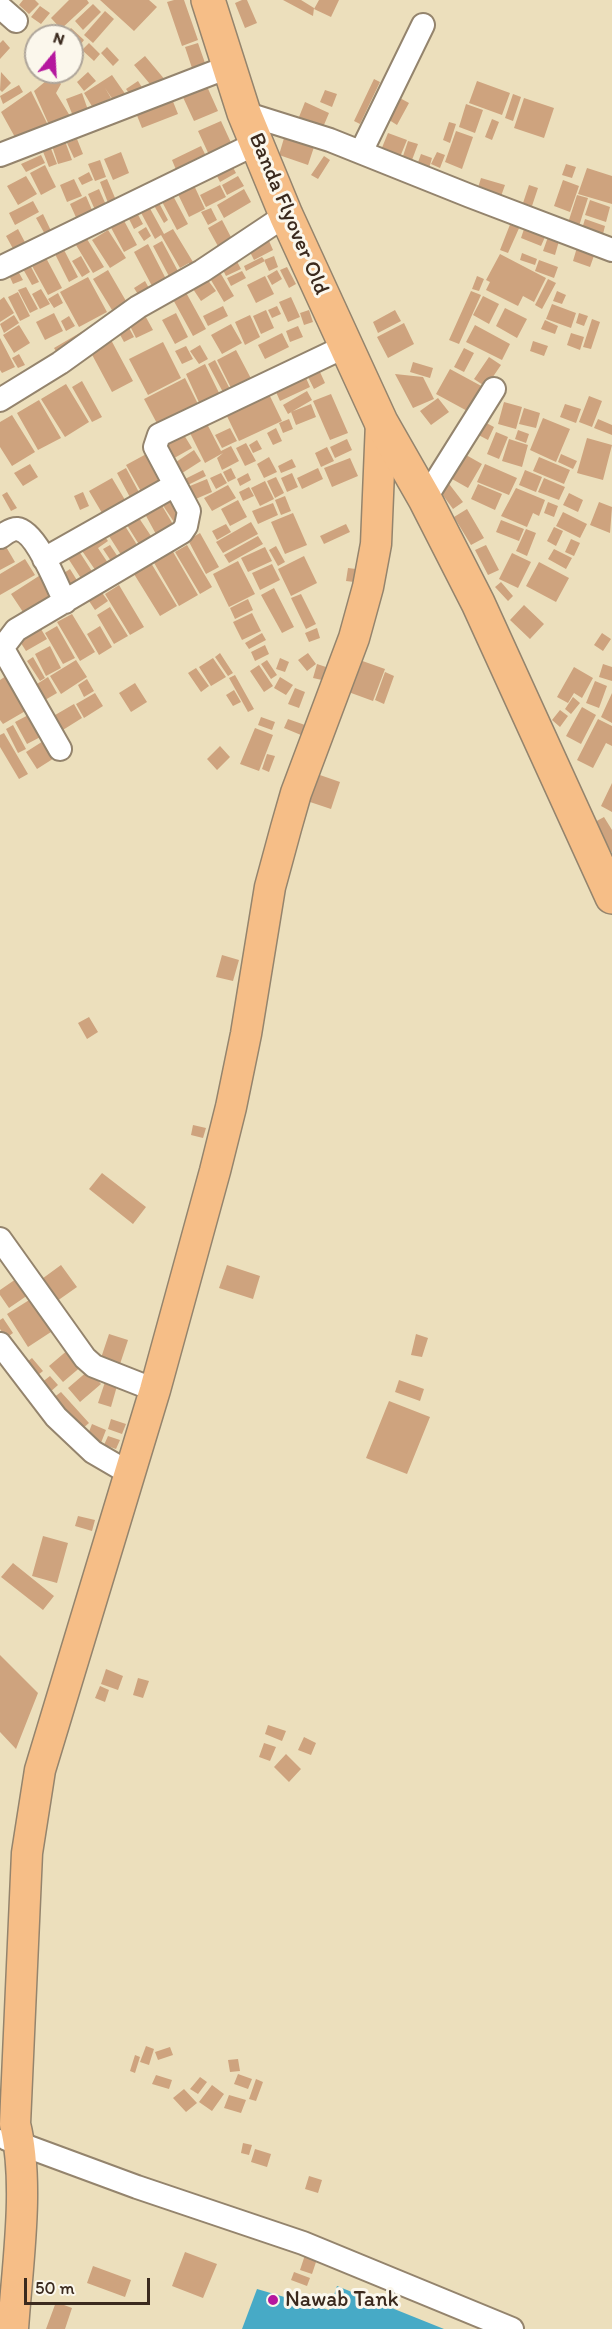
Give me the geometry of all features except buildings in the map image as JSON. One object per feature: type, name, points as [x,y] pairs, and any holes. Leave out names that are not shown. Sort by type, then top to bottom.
[{"type":"highway","name":"Banda Flyover Old","points":[[208,0],[244,113],[286,215],[381,422],[426,499],[478,603],[612,897]]},
{"type":"main road","points":[[0,2243],[14,2135],[24,1897],[32,1810],[40,1770],[154,1390],[231,1107],[246,1034],[270,887],[296,793],[354,638],[368,587],[376,544],[381,422]]},
{"type":"main road","points":[[13,2329],[20,2222],[14,2135]]},
{"type":"street","points":[[362,152],[423,26]]},
{"type":"street","points":[[0,155],[228,68]]},
{"type":"street","points":[[244,113],[330,140],[612,250]]},
{"type":"street","points":[[0,268],[257,143]]},
{"type":"street","points":[[0,400],[60,363],[138,307],[202,271],[286,215]]},
{"type":"street","points":[[60,749],[1,650],[16,630],[182,532],[189,512],[155,447],[159,435],[346,346]]},
{"type":"street","points":[[426,499],[494,389]]},
{"type":"street","points":[[44,559],[175,485]]},
{"type":"street","points":[[0,537],[11,530],[19,529],[29,535],[44,559],[65,602]]},
{"type":"street","points":[[0,1239],[85,1358],[94,1366],[154,1390]]},
{"type":"street","points":[[0,1344],[56,1417],[93,1452],[129,1473]]},
{"type":"street","points":[[14,2135],[137,2187],[303,2244],[512,2329]]},
{"type":"water","name":"Nawab Tank","points":[[337,2286],[444,2329],[242,2329],[257,2289],[329,2310]]},
{"type":"place","name":"Nawab Tank","points":[[273,2300]]}]
